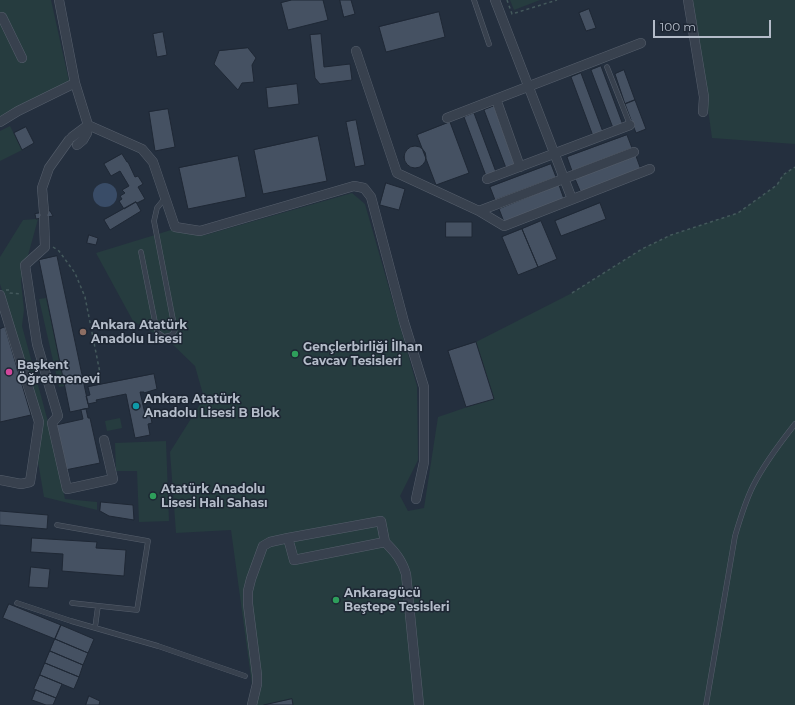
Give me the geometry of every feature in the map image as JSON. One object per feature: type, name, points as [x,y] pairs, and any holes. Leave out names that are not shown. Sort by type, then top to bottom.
[{"type":"street","points":[[59,0],[75,83],[88,125],[142,149],[153,162],[176,227],[200,231],[354,186],[364,188],[371,197],[404,322],[424,387],[424,462],[416,499]]},
{"type":"street","points":[[495,0],[572,199]]},
{"type":"street","points":[[688,0],[704,97],[703,112]]},
{"type":"street","points":[[1,15],[22,58]]},
{"type":"street","points":[[447,118],[641,43]]},
{"type":"street","points":[[356,51],[397,173],[479,211],[504,226],[650,169]]},
{"type":"street","points":[[0,122],[18,111],[75,83]]},
{"type":"street","points":[[496,99],[520,167]]},
{"type":"street","points":[[88,125],[73,142],[60,153],[49,168],[42,188],[45,247],[25,265],[37,344],[58,416],[52,423],[67,489],[113,479],[104,440]]},
{"type":"street","points":[[487,179],[630,125]]},
{"type":"street","points":[[479,211],[634,152]]},
{"type":"street","points":[[0,480],[21,484],[30,482],[39,422],[2,292]]},
{"type":"street","points":[[252,705],[257,684],[257,674],[248,604],[248,591],[263,546],[270,542],[288,538],[381,521],[385,542],[396,553],[403,564],[406,574],[419,705]]},
{"type":"street","points":[[288,538],[294,560],[385,542]]},
{"type":"lane","points":[[474,0],[489,44]]},
{"type":"lane","points":[[607,67],[630,125]]},
{"type":"lane","points":[[141,252],[157,332],[164,337],[170,336],[175,330],[154,221],[157,208],[165,198]]},
{"type":"lane","points":[[706,705],[736,536],[743,510],[753,486],[770,458],[795,424]]},
{"type":"lane","points":[[57,525],[148,541],[137,610],[72,603]]},
{"type":"lane","points":[[17,603],[158,646],[245,676]]},
{"type":"lane","points":[[95,628],[98,606]]},
{"type":"path","points":[[507,0],[512,14],[557,0]]},
{"type":"path","points":[[572,293],[642,249],[671,235],[738,213],[777,184],[783,175],[795,167]]},
{"type":"path","points":[[45,247],[53,247],[59,251],[75,273],[86,297],[100,373]]},
{"type":"path","points":[[2,292],[9,290],[10,293],[29,294]]},
{"type":"green space","points":[[0,0],[51,0],[69,81],[0,119]]},
{"type":"green space","points":[[510,0],[540,0],[514,10]]},
{"type":"green space","points":[[693,0],[795,0],[795,144],[712,138]]},
{"type":"green space","points":[[10,126],[22,150],[0,161],[0,131]]},
{"type":"green space","points":[[795,167],[795,705],[247,705],[252,685],[231,530],[176,533],[170,452],[204,398],[195,366],[170,342],[133,321],[96,253],[171,230],[205,235],[352,193],[365,204],[417,386],[418,460],[400,496],[408,511],[424,508],[438,417],[494,398],[476,342],[572,293],[642,249],[671,235],[738,213],[777,185],[783,175]]},
{"type":"green space","points":[[38,219],[21,281],[24,310],[22,326],[50,429],[65,499],[97,502],[97,510],[44,497],[37,456],[43,422],[0,284],[0,257],[23,220]]},
{"type":"green space","points":[[46,298],[65,386],[59,387],[39,299]]},
{"type":"green space","points":[[120,418],[122,428],[107,431],[105,421]]},
{"type":"green space","points":[[166,441],[169,521],[139,522],[137,471],[116,471],[115,443]]},
{"type":"water","points":[[105,183],[113,187],[117,195],[113,203],[105,207],[97,203],[93,195],[97,187]]},
{"type":"building","points":[[292,0],[323,0],[328,20],[288,30],[281,3]]},
{"type":"building","points":[[340,0],[351,0],[355,14],[344,17]]},
{"type":"building","points":[[589,9],[596,28],[586,31],[579,13]]},
{"type":"building","points":[[439,12],[445,37],[386,52],[379,27]]},
{"type":"building","points":[[163,32],[167,55],[157,57],[153,34]]},
{"type":"building","points":[[321,34],[324,67],[350,64],[352,80],[320,84],[315,78],[310,35]]},
{"type":"building","points":[[248,48],[256,58],[252,65],[254,82],[242,83],[238,90],[214,64],[219,51]]},
{"type":"building","points":[[601,66],[623,125],[613,128],[591,70]]},
{"type":"building","points":[[624,70],[635,100],[625,104],[615,74]]},
{"type":"building","points":[[581,73],[603,132],[593,136],[571,77]]},
{"type":"building","points":[[297,84],[299,104],[268,108],[266,88]]},
{"type":"building","points":[[635,100],[646,129],[636,133],[625,104]]},
{"type":"building","points":[[494,106],[515,165],[506,168],[484,110]]},
{"type":"building","points":[[168,109],[175,147],[155,151],[149,112]]},
{"type":"building","points":[[474,113],[496,172],[486,176],[464,117]]},
{"type":"building","points":[[356,120],[365,165],[355,167],[346,122]]},
{"type":"building","points":[[450,122],[469,173],[436,185],[417,135]]},
{"type":"building","points":[[26,127],[34,143],[22,150],[14,133]]},
{"type":"building","points":[[627,135],[632,148],[572,171],[567,157]]},
{"type":"building","points":[[318,136],[327,181],[263,194],[254,150]]},
{"type":"building","points":[[415,146],[419,147],[425,153],[425,161],[419,167],[415,168],[411,167],[405,161],[404,157],[405,153],[411,147]]},
{"type":"building","points":[[122,154],[128,162],[135,177],[138,176],[143,184],[138,187],[145,199],[124,209],[119,201],[122,199],[120,196],[125,193],[122,190],[129,186],[120,171],[111,176],[104,164]]},
{"type":"building","points":[[238,156],[246,197],[188,209],[179,168]]},
{"type":"building","points":[[636,156],[641,170],[581,193],[575,179]]},
{"type":"building","points":[[551,164],[556,177],[495,200],[490,187]]},
{"type":"building","points":[[386,183],[405,189],[399,210],[380,205]]},
{"type":"building","points":[[559,185],[564,199],[504,222],[499,209]]},
{"type":"building","points":[[136,202],[141,211],[110,230],[104,220]]},
{"type":"building","points":[[600,203],[606,219],[561,236],[555,221]]},
{"type":"building","points":[[50,211],[53,216],[36,219],[35,214]]},
{"type":"building","points":[[541,221],[557,259],[538,267],[522,229]]},
{"type":"building","points":[[446,222],[472,222],[472,237],[446,237]]},
{"type":"building","points":[[522,229],[538,267],[518,275],[502,237]]},
{"type":"building","points":[[89,235],[98,238],[96,245],[87,243]]},
{"type":"building","points":[[57,256],[89,408],[70,412],[39,260]]},
{"type":"building","name":"Başkent Öğretmenevi","points":[[5,327],[31,415],[0,422],[0,329]]},
{"type":"building","points":[[476,342],[494,399],[466,407],[448,351]]},
{"type":"building","name":"Ankara Atatürk Anadolu Lisesi B Blok","points":[[154,374],[157,389],[144,393],[140,392],[145,414],[150,413],[152,423],[148,424],[150,435],[135,438],[126,394],[96,400],[97,402],[88,404],[86,396],[90,395],[88,387]]},
{"type":"building","points":[[86,409],[88,418],[90,418],[100,463],[65,470],[56,425],[83,419],[81,410]]},
{"type":"building","points":[[101,502],[133,505],[134,520],[109,516],[100,511]]},
{"type":"building","points":[[0,511],[48,515],[47,529],[0,525]]},
{"type":"building","points":[[32,538],[97,542],[96,548],[126,550],[124,576],[62,571],[63,554],[31,552]]},
{"type":"building","points":[[31,567],[50,569],[48,588],[29,587]]},
{"type":"building","points":[[9,604],[61,625],[55,639],[3,618]]},
{"type":"building","points":[[61,625],[94,639],[88,653],[55,639]]},
{"type":"building","points":[[55,639],[88,653],[83,665],[50,651]]},
{"type":"building","points":[[50,651],[83,665],[79,677],[45,663]]},
{"type":"building","points":[[45,663],[79,677],[74,689],[40,675]]},
{"type":"building","points":[[40,675],[62,684],[56,698],[34,689]]},
{"type":"building","points":[[36,690],[56,698],[53,705],[46,705],[32,700]]},
{"type":"building","points":[[89,696],[100,701],[99,705],[86,705]]},
{"type":"building","points":[[292,699],[293,705],[264,705]]},
{"type":"place","name":"Ankara Atatürk Anadolu Lisesi","points":[[83,332]]},
{"type":"place","name":"Gençlerbirliği İlhan Cavcav Tesisleri","points":[[295,354]]},
{"type":"place","name":"Başkent Öğretmenevi","points":[[9,372]]},
{"type":"place","name":"Ankara Atatürk Anadolu Lisesi B Blok","points":[[136,406]]},
{"type":"place","name":"Atatürk Anadolu Lisesi Halı Sahası","points":[[153,496]]},
{"type":"place","name":"Ankaragücü Beştepe Tesisleri","points":[[336,600]]}]
